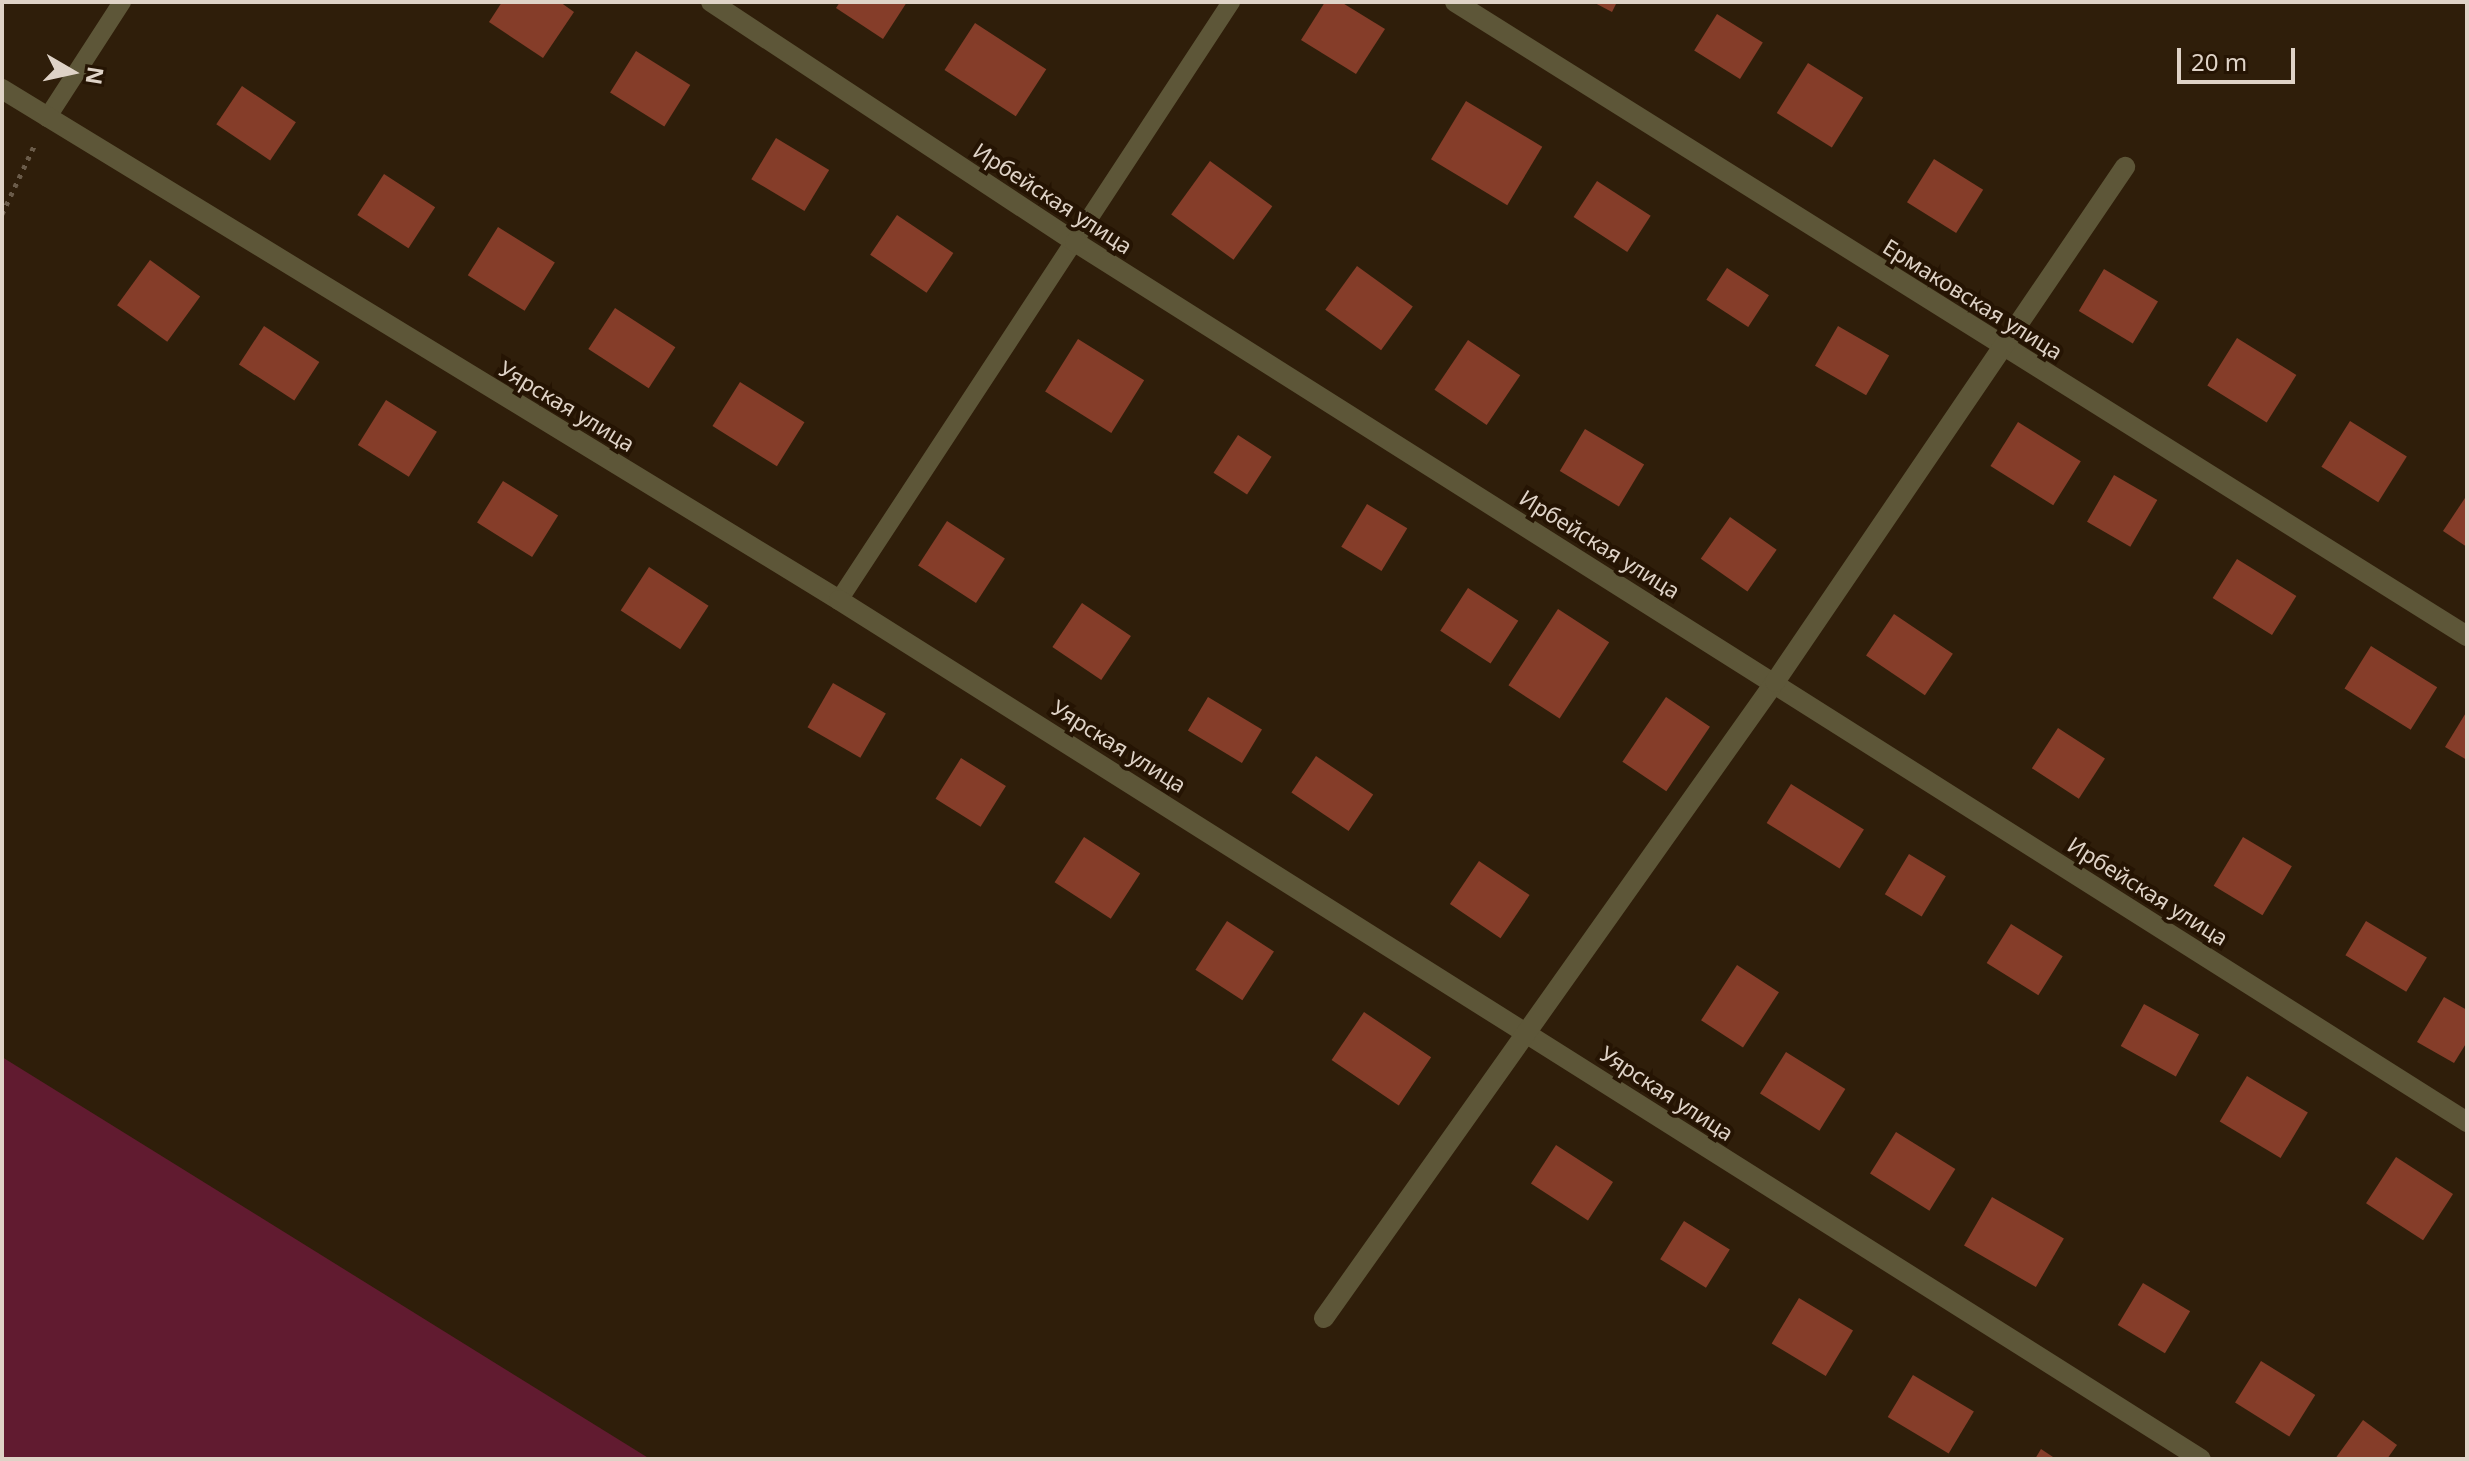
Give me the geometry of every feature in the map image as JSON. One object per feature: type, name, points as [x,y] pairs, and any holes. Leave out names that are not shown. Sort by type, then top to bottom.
[{"type":"street","name":"Ирбейская улица","points":[[711,2],[1075,242],[2467,1122]]},
{"type":"street","name":"Ермаковская улица","points":[[1455,2],[2467,636]]},
{"type":"street","name":"Уярская улица","points":[[2,89],[839,600],[1531,1032],[1845,1239],[2201,1459]]},
{"type":"street","points":[[1324,1318],[1531,1032],[1775,682],[2125,167]]},
{"type":"lane","points":[[47,118],[122,2]]},
{"type":"lane","points":[[839,600],[1231,2]]},
{"type":"path","points":[[2,214],[47,118]]},
{"type":"shaded area","points":[[2,1057],[650,1459],[2,1459]]},
{"type":"building","points":[[502,2],[560,2],[574,12],[543,58],[489,22]]},
{"type":"building","points":[[840,2],[907,2],[883,39],[836,8]]},
{"type":"building","points":[[1325,2],[1341,2],[1385,29],[1356,74],[1301,40]]},
{"type":"building","points":[[1593,2],[1617,2],[1612,12]]},
{"type":"building","points":[[1717,14],[1763,43],[1740,79],[1694,50]]},
{"type":"building","points":[[975,23],[1046,69],[1016,116],[945,70]]},
{"type":"building","points":[[636,51],[690,85],[664,126],[610,93]]},
{"type":"building","points":[[1808,63],[1863,97],[1832,147],[1777,113]]},
{"type":"building","points":[[242,86],[296,122],[270,160],[216,124]]},
{"type":"building","points":[[1466,101],[1542,147],[1507,205],[1431,159]]},
{"type":"building","points":[[776,138],[829,170],[804,211],[751,179]]},
{"type":"building","points":[[1934,159],[1983,190],[1956,233],[1907,202]]},
{"type":"building","points":[[1210,161],[1272,206],[1234,260],[1171,214]]},
{"type":"building","points":[[384,174],[435,207],[408,248],[357,215]]},
{"type":"building","points":[[1597,181],[1651,216],[1627,252],[1574,217]]},
{"type":"building","points":[[897,215],[953,253],[927,293],[870,255]]},
{"type":"building","points":[[498,227],[555,263],[525,311],[468,275]]},
{"type":"building","points":[[150,260],[200,296],[167,342],[117,305]]},
{"type":"building","points":[[1357,266],[1413,307],[1381,350],[1325,310]]},
{"type":"building","points":[[1727,268],[1769,295],[1748,327],[1706,300]]},
{"type":"building","points":[[2104,269],[2158,301],[2133,343],[2079,311]]},
{"type":"building","points":[[615,308],[675,347],[649,388],[588,349]]},
{"type":"building","points":[[264,326],[319,362],[294,401],[239,365]]},
{"type":"building","points":[[1838,326],[1889,356],[1866,395],[1815,366]]},
{"type":"building","points":[[2237,338],[2296,375],[2267,423],[2207,385]]},
{"type":"building","points":[[1078,339],[1144,380],[1111,433],[1045,392]]},
{"type":"building","points":[[1468,340],[1520,375],[1487,425],[1434,390]]},
{"type":"building","points":[[740,382],[804,422],[777,466],[712,426]]},
{"type":"building","points":[[386,400],[437,432],[409,477],[358,445]]},
{"type":"building","points":[[2350,421],[2407,457],[2378,502],[2321,467]]},
{"type":"building","points":[[2018,422],[2081,461],[2053,505],[1990,466]]},
{"type":"building","points":[[1585,429],[1644,465],[1619,507],[1560,471]]},
{"type":"building","points":[[1238,435],[1272,457],[1247,495],[1213,473]]},
{"type":"building","points":[[2114,475],[2157,500],[2130,547],[2087,522]]},
{"type":"building","points":[[503,481],[558,515],[532,557],[477,523]]},
{"type":"building","points":[[2467,495],[2467,547],[2443,531]]},
{"type":"building","points":[[1367,504],[1407,528],[1382,571],[1341,547]]},
{"type":"building","points":[[1730,517],[1777,550],[1747,591],[1701,559]]},
{"type":"building","points":[[947,521],[1005,559],[976,603],[918,565]]},
{"type":"building","points":[[2237,559],[2296,596],[2272,635],[2213,598]]},
{"type":"building","points":[[649,567],[709,606],[680,649],[621,611]]},
{"type":"building","points":[[1468,588],[1518,621],[1491,663],[1440,631]]},
{"type":"building","points":[[1082,603],[1131,636],[1101,680],[1052,647]]},
{"type":"building","points":[[1558,609],[1609,642],[1560,719],[1508,685]]},
{"type":"building","points":[[1894,614],[1953,654],[1925,695],[1866,655]]},
{"type":"building","points":[[2371,646],[2437,687],[2411,730],[2345,688]]},
{"type":"building","points":[[833,683],[886,714],[860,758],[808,727]]},
{"type":"building","points":[[1208,697],[1262,729],[1242,763],[1188,730]]},
{"type":"building","points":[[1666,697],[1710,727],[1666,791],[1622,762]]},
{"type":"building","points":[[2467,711],[2467,760],[2445,747]]},
{"type":"building","points":[[2058,728],[2105,758],[2079,799],[2032,768]]},
{"type":"building","points":[[1316,756],[1373,795],[1349,831],[1291,792]]},
{"type":"building","points":[[961,758],[1006,786],[981,827],[936,799]]},
{"type":"building","points":[[1791,784],[1864,830],[1840,869],[1767,823]]},
{"type":"building","points":[[1084,837],[1140,873],[1111,919],[1055,882]]},
{"type":"building","points":[[2243,837],[2292,866],[2263,915],[2214,886]]},
{"type":"building","points":[[1909,854],[1946,876],[1922,916],[1885,894]]},
{"type":"building","points":[[1479,861],[1530,895],[1500,938],[1450,904]]},
{"type":"building","points":[[1227,921],[1274,951],[1242,1000],[1195,970]]},
{"type":"building","points":[[2366,921],[2427,958],[2406,992],[2345,955]]},
{"type":"building","points":[[2011,924],[2063,956],[2038,995],[1987,963]]},
{"type":"building","points":[[1737,965],[1779,992],[1743,1048],[1701,1020]]},
{"type":"building","points":[[2444,997],[2467,1010],[2467,1042],[2454,1063],[2417,1042]]},
{"type":"building","points":[[2144,1004],[2199,1035],[2176,1077],[2121,1046]]},
{"type":"building","points":[[1364,1012],[1431,1057],[1399,1105],[1332,1060]]},
{"type":"building","points":[[1786,1052],[1845,1089],[1819,1131],[1760,1094]]},
{"type":"building","points":[[2247,1076],[2308,1113],[2281,1158],[2220,1121]]},
{"type":"building","points":[[1896,1132],[1955,1169],[1929,1211],[1870,1174]]},
{"type":"building","points":[[1556,1145],[1613,1182],[1588,1221],[1531,1184]]},
{"type":"building","points":[[2396,1157],[2453,1194],[2423,1240],[2366,1203]]},
{"type":"building","points":[[1992,1197],[2064,1238],[2036,1287],[1964,1245]]},
{"type":"building","points":[[1684,1221],[1730,1250],[1706,1288],[1660,1259]]},
{"type":"building","points":[[2143,1283],[2190,1311],[2165,1353],[2118,1325]]},
{"type":"building","points":[[1799,1298],[1853,1330],[1826,1376],[1772,1343]]},
{"type":"building","points":[[2261,1361],[2315,1395],[2289,1436],[2235,1403]]},
{"type":"building","points":[[1913,1375],[1974,1412],[1949,1454],[1888,1417]]},
{"type":"building","points":[[2363,1420],[2397,1445],[2387,1459],[2335,1459]]},
{"type":"building","points":[[2041,1449],[2056,1459],[2035,1459]]}]
